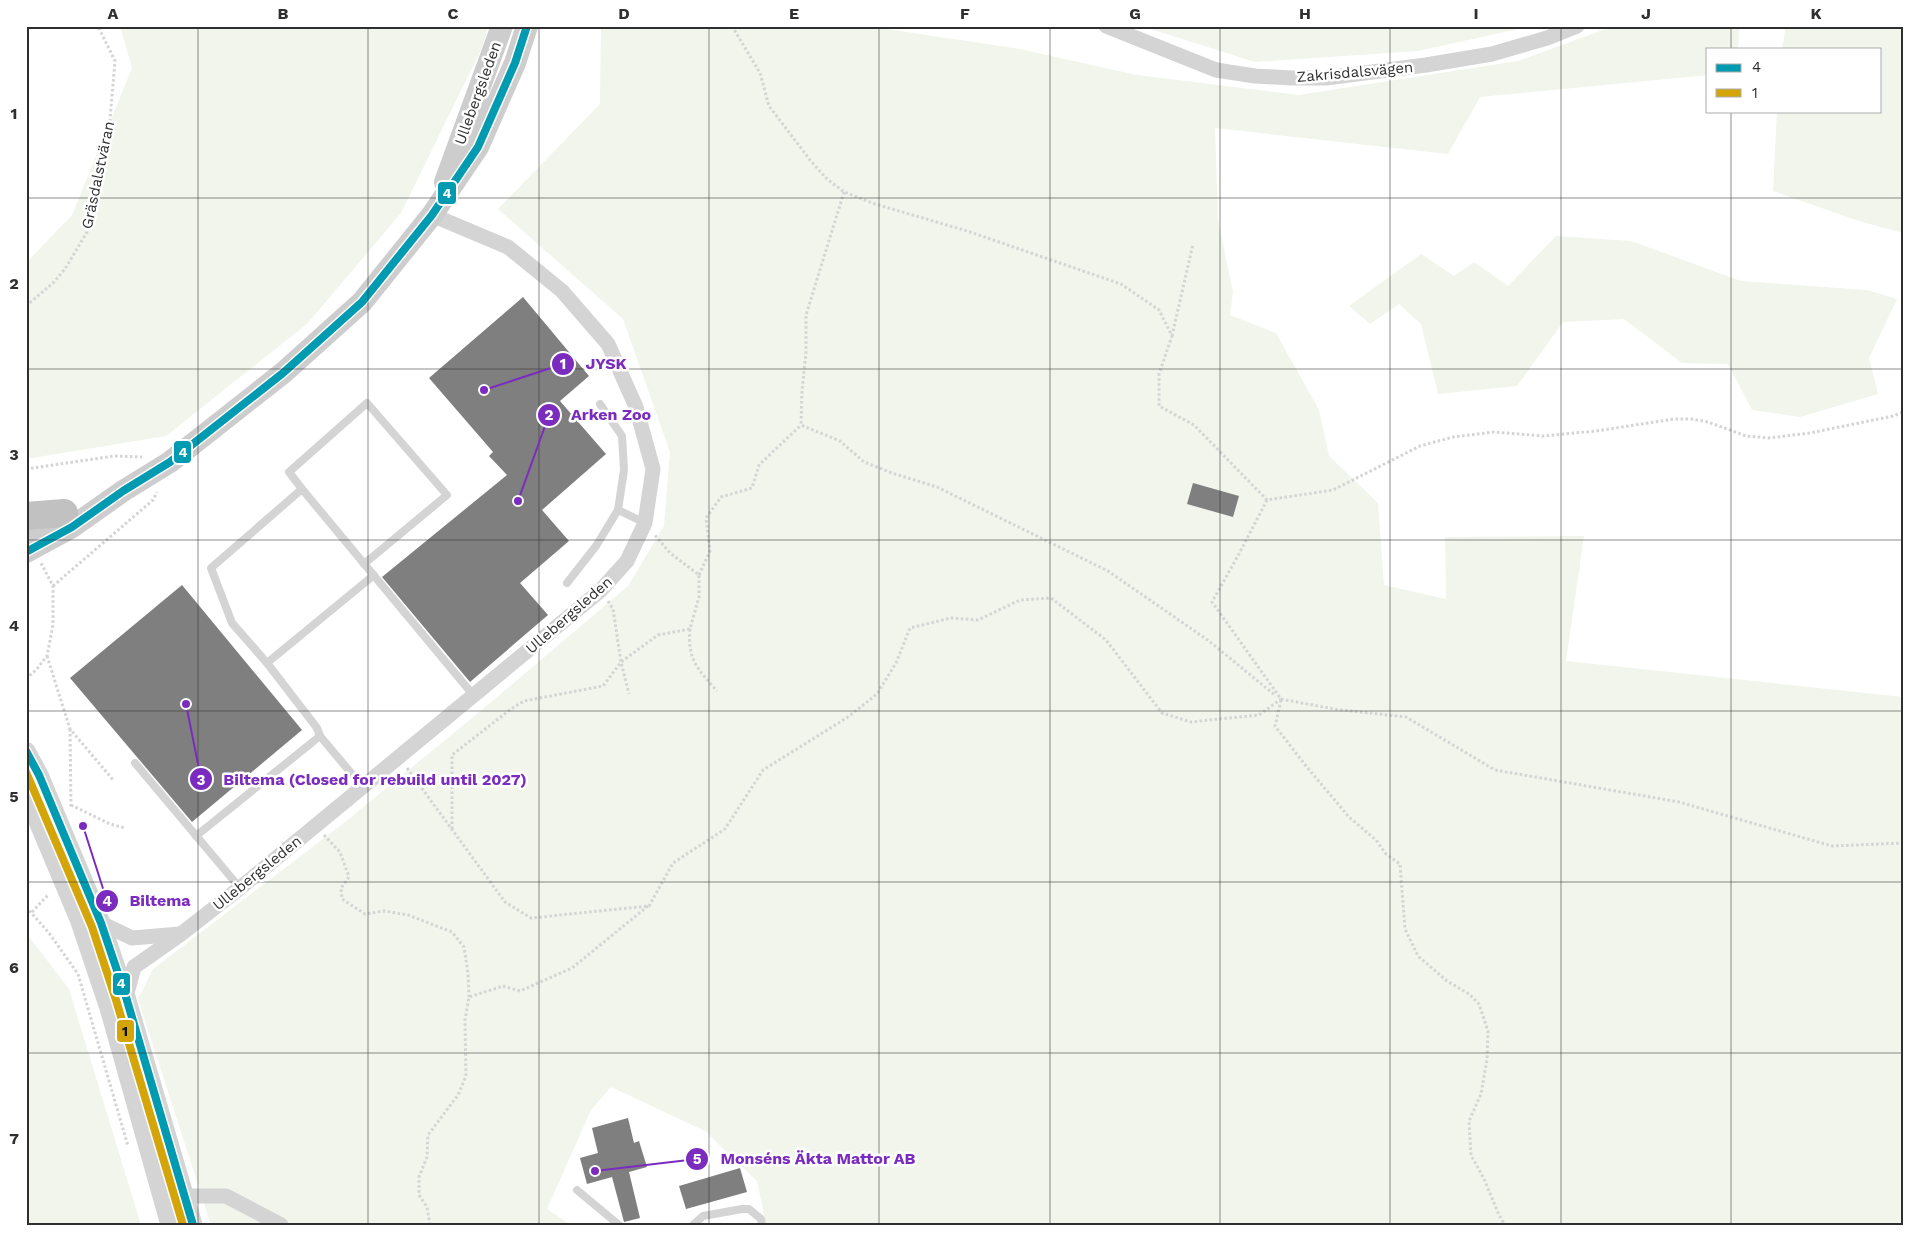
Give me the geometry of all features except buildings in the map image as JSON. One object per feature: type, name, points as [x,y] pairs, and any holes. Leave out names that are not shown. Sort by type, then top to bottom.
[{"type":"highway","points":[[26,516],[64,513]]},
{"type":"main road","name":"Ullebergsleden","points":[[432,215],[502,26]]},
{"type":"main road","name":"Ullebergsleden","points":[[32,554],[123,491],[170,462],[283,373],[362,302],[432,215],[478,146],[515,63],[527,26]]},
{"type":"main road","name":"Ullebergsleden","points":[[26,531],[64,513],[123,491]]},
{"type":"street","name":"Zakrisdalsvägen","points":[[1106,26],[1216,70],[1255,76],[1326,78],[1492,54],[1547,38],[1577,26]]},
{"type":"street","name":"Ullebergsleden","points":[[126,997],[134,967],[181,934],[240,888],[600,591],[628,561],[645,524],[653,469],[636,407],[608,344],[562,290],[508,247],[432,215]]},
{"type":"street","points":[[26,751],[39,775],[101,923],[126,997],[194,1225]]},
{"type":"street","points":[[26,796],[79,919],[109,1008],[170,1225]]},
{"type":"street","points":[[101,923],[132,938],[181,934]]},
{"type":"street","points":[[162,1196],[226,1196],[281,1225]]},
{"type":"lane","points":[[364,564],[446,495],[367,403],[289,472],[302,490],[474,696]]},
{"type":"lane","points":[[567,583],[596,546],[618,510],[624,470],[622,436],[600,404]]},
{"type":"lane","points":[[302,490],[212,568],[232,624],[267,663],[318,728],[320,736],[362,786]]},
{"type":"lane","points":[[618,510],[645,524]]},
{"type":"lane","points":[[267,663],[374,575]]},
{"type":"lane","points":[[196,836],[320,736]]},
{"type":"lane","points":[[134,763],[240,888]]},
{"type":"lane","points":[[577,1190],[619,1225]]},
{"type":"lane","points":[[692,1225],[704,1216],[742,1209],[749,1209],[761,1219],[762,1225]]},
{"type":"path","name":"Gräsdalstväran","points":[[26,306],[53,283],[65,269],[87,232],[109,131],[115,61],[98,26]]},
{"type":"path","points":[[732,26],[760,72],[769,106],[810,160],[827,179],[844,192],[875,204],[967,231],[1121,284],[1159,310],[1172,336]]},
{"type":"path","points":[[717,691],[695,664],[688,645],[690,629],[699,597],[699,575],[710,551],[706,518],[721,497],[752,488],[759,465],[801,425],[806,352],[806,315],[844,192]]},
{"type":"path","points":[[1193,244],[1172,336],[1159,374],[1159,406],[1194,425],[1267,500]]},
{"type":"path","points":[[1267,500],[1333,490],[1420,446],[1452,437],[1494,432],[1543,436],[1596,431],[1674,419],[1692,419],[1708,422],[1746,436],[1769,438],[1817,432],[1893,416],[1903,412]]},
{"type":"path","points":[[801,425],[840,441],[864,462],[936,487],[1108,571],[1209,641],[1281,699],[1334,709],[1406,717],[1495,770],[1679,802],[1832,846],[1903,843]]},
{"type":"path","points":[[26,469],[114,456],[139,457],[170,462],[153,500],[53,586]]},
{"type":"path","points":[[1267,500],[1212,602],[1281,699],[1275,726],[1349,817],[1376,840],[1386,854],[1400,864],[1405,929],[1418,956],[1447,981],[1469,994],[1479,1004],[1488,1031],[1487,1059],[1481,1094],[1469,1121],[1471,1155],[1505,1225]]},
{"type":"path","points":[[645,524],[670,553],[699,575]]},
{"type":"path","points":[[26,679],[36,670],[46,656],[53,625],[53,586],[32,554]]},
{"type":"path","points":[[600,591],[614,609],[621,662],[629,694]]},
{"type":"path","points":[[469,997],[503,986],[520,991],[572,968],[649,906],[673,863],[725,829],[764,770],[848,717],[877,694],[896,663],[910,628],[950,618],[978,620],[1020,600],[1051,598],[1106,640],[1162,713],[1191,722],[1258,715],[1281,699]]},
{"type":"path","points":[[452,830],[452,755],[524,701],[603,686],[621,662],[658,634],[690,629]]},
{"type":"path","points":[[46,656],[70,729],[71,813]]},
{"type":"path","points":[[70,729],[114,781]]},
{"type":"path","points":[[399,757],[505,902],[531,918],[649,906]]},
{"type":"path","points":[[72,805],[110,824],[125,828]]},
{"type":"path","points":[[316,824],[329,842],[340,852],[344,861],[349,877],[341,888],[342,899],[365,914],[384,911],[408,914],[452,932],[464,947],[469,997],[465,1020],[466,1076],[458,1095],[428,1135],[427,1157],[419,1177],[419,1195],[427,1207],[430,1225]]},
{"type":"path","points":[[32,912],[48,895]]},
{"type":"path","points":[[26,907],[32,912],[78,974],[129,1149]]},
{"type":"shaded area","points":[[120,26],[489,26],[481,50],[401,213],[307,324],[166,436],[26,459],[26,263],[72,215],[132,68]]},
{"type":"shaded area","points":[[601,26],[867,26],[1020,49],[1137,75],[1299,95],[1518,61],[1614,26],[1740,26],[1738,48],[1706,48],[1706,75],[1480,97],[1448,154],[1215,128],[1218,220],[1233,292],[1230,315],[1276,333],[1319,410],[1329,456],[1378,503],[1384,585],[1446,599],[1445,537],[1584,536],[1566,661],[1903,697],[1903,1225],[766,1225],[757,1181],[705,1131],[611,1087],[591,1110],[547,1209],[571,1225],[211,1225],[138,999],[153,969],[345,822],[483,709],[628,586],[664,526],[670,452],[623,319],[498,209],[600,104]]},
{"type":"shaded area","points":[[1141,26],[1532,26],[1418,51],[1255,62]]},
{"type":"shaded area","points":[[1786,26],[1903,27],[1903,233],[1859,221],[1773,191],[1777,112],[1882,112],[1882,48],[1782,48]]},
{"type":"shaded area","points":[[1556,236],[1631,241],[1741,281],[1867,290],[1897,299],[1869,358],[1878,394],[1800,417],[1752,410],[1728,364],[1682,363],[1624,319],[1563,322],[1517,386],[1438,394],[1421,324],[1399,304],[1370,324],[1349,306],[1421,254],[1454,276],[1474,262],[1508,286]]},
{"type":"shaded area","points":[[26,933],[69,989],[141,1225],[26,1225]]},
{"type":"transit line","name":"4","points":[[26,552],[72,527],[123,491],[170,462],[283,373],[362,302],[432,215],[478,147],[515,63],[527,26]]},
{"type":"transit line","name":"4","points":[[26,751],[39,775],[101,923],[126,997],[193,1225]]},
{"type":"transit line","name":"1","points":[[26,772],[92,927],[116,1000],[183,1225]]},
{"type":"place","name":"JYSK","points":[[484,390]]},
{"type":"place","name":"Arken Zoo","points":[[518,501]]},
{"type":"place","name":"Biltema (Closed for rebuild until 2027)","points":[[186,704]]},
{"type":"place","name":"Biltema","points":[[83,826]]},
{"type":"place","name":"Monséns Äkta Mattor AB","points":[[595,1171]]}]
